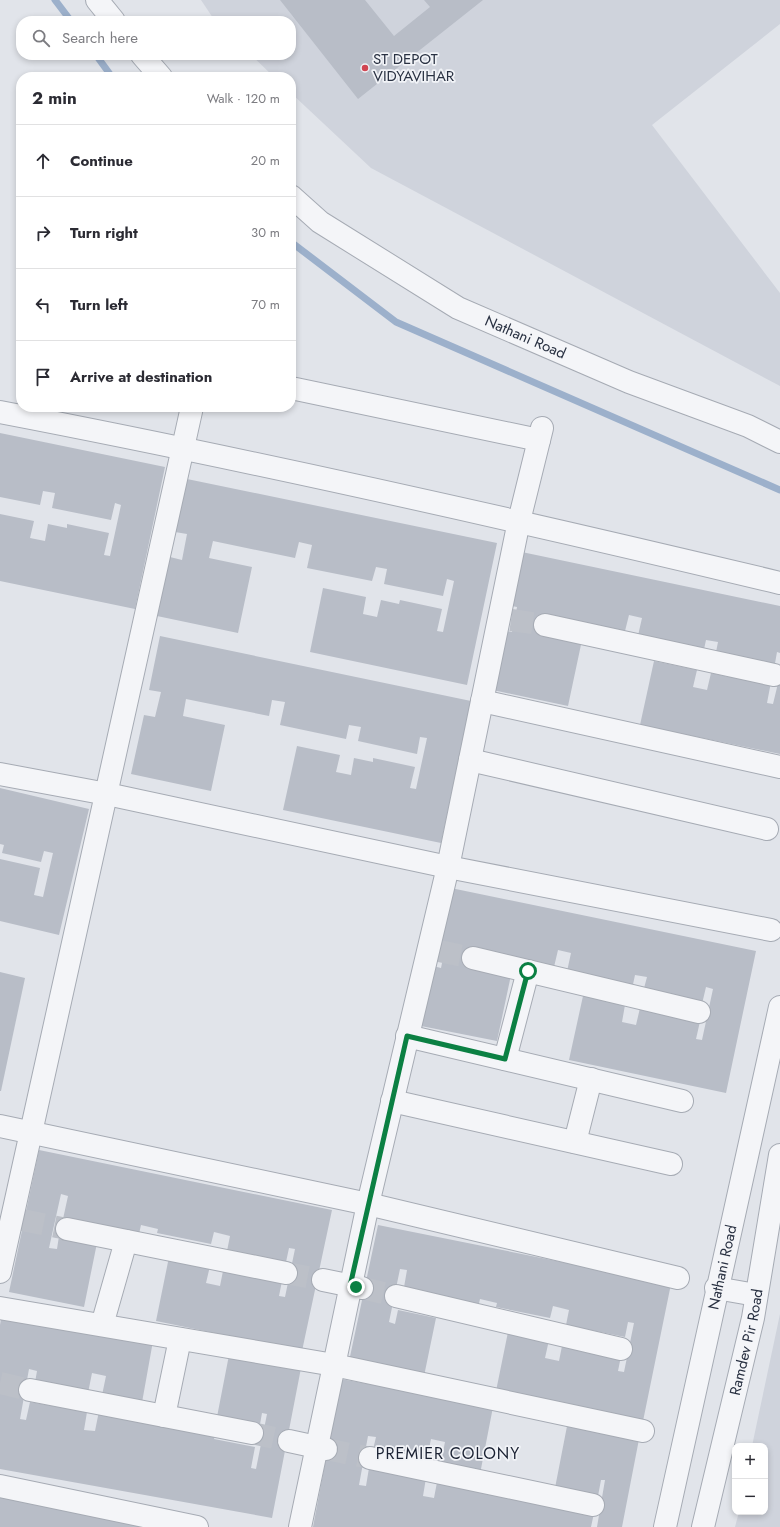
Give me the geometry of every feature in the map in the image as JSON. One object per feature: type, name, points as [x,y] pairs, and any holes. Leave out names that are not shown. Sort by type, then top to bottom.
[{"type":"street","points":[[97,0],[110,16]]},
{"type":"street","points":[[146,60],[157,72]]},
{"type":"street","name":"Nathani Road","points":[[296,200],[320,222],[458,308],[629,382],[748,426],[780,442]]},
{"type":"street","points":[[296,389],[541,434],[519,521],[505,619],[482,701],[448,867],[434,950],[407,1036],[368,1204],[356,1287],[334,1365],[321,1448],[300,1527]]},
{"type":"street","points":[[0,412],[183,447],[519,521],[780,583]]},
{"type":"street","points":[[0,1272],[191,412]]},
{"type":"street","points":[[545,625],[774,675]]},
{"type":"street","points":[[482,701],[780,767]]},
{"type":"street","points":[[470,760],[767,828]]},
{"type":"street","points":[[0,774],[106,794],[448,867],[772,930]]},
{"type":"street","points":[[473,958],[699,1012]]},
{"type":"street","points":[[505,1059],[528,971]]},
{"type":"street","name":"Nathani Road","points":[[665,1527],[716,1288],[780,1007]]},
{"type":"street","points":[[407,1036],[682,1101]]},
{"type":"street","points":[[575,1142],[591,1079]]},
{"type":"street","points":[[392,1101],[670,1164]]},
{"type":"street","points":[[0,1126],[368,1204],[678,1278]]},
{"type":"street","name":"Ramdev Pir Road","points":[[703,1527],[753,1318],[780,1155]]},
{"type":"street","points":[[67,1229],[286,1273]]},
{"type":"street","points":[[102,1325],[126,1241]]},
{"type":"street","points":[[323,1280],[356,1287]]},
{"type":"street","points":[[716,1288],[756,1295]]},
{"type":"street","points":[[396,1296],[621,1349]]},
{"type":"street","points":[[0,1308],[334,1365],[643,1431]]},
{"type":"street","points":[[164,1416],[180,1339]]},
{"type":"street","points":[[30,1390],[252,1433]]},
{"type":"street","points":[[289,1441],[321,1448]]},
{"type":"street","points":[[370,1458],[593,1505]]},
{"type":"street","points":[[0,1486],[197,1527]]},
{"type":"shaded area","name":"ST DEPOT VIDYAVIHAR","points":[[201,0],[780,0],[780,24],[652,125],[780,293],[780,386],[371,168],[296,98],[296,72],[269,72],[256,60],[296,60],[296,16],[212,16]]},
{"type":"shaded area","points":[[780,1314],[780,1527],[735,1527],[738,1515],[768,1515],[768,1443],[753,1443]]},
{"type":"building","name":"ST DEPOT VIDYAVIHAR","points":[[280,0],[365,0],[394,36],[430,7],[424,0],[483,0],[358,99],[296,20],[296,16],[293,16]]},
{"type":"building","points":[[0,433],[165,467],[135,609],[0,581],[0,514],[34,521],[30,538],[45,541],[48,524],[67,528],[67,524],[109,533],[104,555],[110,556],[121,505],[115,503],[111,520],[52,508],[55,493],[43,491],[40,505],[0,497]]},
{"type":"building","points":[[187,479],[497,543],[467,685],[310,652],[323,588],[366,597],[363,614],[377,617],[381,600],[399,604],[400,600],[442,609],[437,631],[443,632],[454,581],[447,579],[443,596],[384,584],[387,569],[376,567],[372,581],[307,568],[312,545],[299,542],[295,558],[213,541],[209,558],[252,567],[238,633],[157,616],[170,557],[182,560],[187,534],[175,532]]},
{"type":"building","points":[[517,551],[780,606],[780,653],[777,652],[774,669],[715,657],[718,642],[706,640],[703,654],[637,640],[642,618],[629,615],[625,631],[543,614],[539,631],[582,640],[568,706],[488,689],[500,630],[512,632],[517,607],[506,605]]},
{"type":"building","points":[[160,636],[471,701],[441,843],[283,810],[297,746],[340,755],[336,772],[351,775],[354,758],[373,762],[373,758],[415,767],[410,788],[416,789],[427,738],[420,737],[417,754],[358,741],[361,727],[349,725],[346,739],[280,725],[285,702],[272,700],[269,716],[186,699],[183,716],[225,725],[211,791],[131,774],[144,715],[155,717],[161,692],[149,690]]},
{"type":"building","points":[[654,661],[697,670],[693,687],[707,690],[711,673],[729,677],[730,673],[771,682],[767,703],[773,704],[780,675],[780,754],[640,725]]},
{"type":"building","points":[[0,788],[89,809],[59,935],[0,921],[0,859],[40,868],[34,895],[43,897],[53,853],[44,851],[41,862],[2,853],[4,845],[0,844]]},
{"type":"building","points":[[446,887],[756,951],[726,1093],[569,1060],[583,996],[625,1005],[622,1022],[636,1025],[640,1008],[701,1017],[696,1039],[702,1040],[713,989],[706,987],[702,1004],[643,992],[647,977],[635,975],[632,989],[566,976],[571,953],[558,950],[554,967],[511,975],[497,1041],[416,1025],[429,965],[441,968],[446,943],[434,940]]},
{"type":"building","points":[[0,972],[25,978],[1,1091],[0,1091]]},
{"type":"building","points":[[39,1150],[332,1210],[302,1351],[156,1321],[169,1257],[210,1266],[206,1283],[220,1286],[223,1271],[283,1276],[279,1296],[285,1297],[295,1249],[289,1248],[286,1262],[227,1251],[230,1236],[214,1232],[211,1244],[157,1233],[158,1229],[141,1225],[139,1234],[63,1219],[68,1196],[61,1194],[49,1248],[57,1249],[59,1236],[97,1243],[84,1307],[9,1292]]},
{"type":"building","points":[[378,1225],[671,1284],[642,1426],[495,1396],[508,1332],[549,1340],[545,1358],[559,1361],[562,1346],[622,1351],[618,1371],[624,1372],[634,1323],[628,1322],[625,1337],[566,1325],[569,1310],[553,1306],[550,1318],[496,1307],[497,1303],[480,1299],[478,1308],[403,1293],[407,1270],[400,1269],[389,1322],[395,1324],[398,1310],[436,1318],[423,1381],[348,1366]]},
{"type":"building","points":[[2,1313],[153,1341],[141,1408],[101,1400],[106,1376],[92,1373],[87,1398],[34,1388],[37,1371],[29,1369],[20,1419],[26,1420],[30,1402],[87,1412],[84,1430],[95,1431],[99,1411],[215,1436],[214,1439],[255,1447],[251,1468],[256,1469],[267,1414],[262,1413],[259,1430],[216,1422],[229,1355],[301,1368],[272,1518],[0,1469],[0,1325]]},
{"type":"building","points":[[341,1379],[493,1407],[480,1474],[440,1467],[445,1442],[431,1439],[426,1464],[372,1454],[376,1437],[368,1436],[359,1485],[366,1486],[369,1468],[426,1478],[423,1496],[434,1498],[438,1477],[594,1513],[591,1527],[313,1527]]},
{"type":"building","points":[[568,1421],[640,1434],[622,1527],[597,1527],[605,1480],[601,1480],[598,1496],[555,1488]]},
{"type":"building","points":[[0,1492],[166,1527],[0,1527]]},
{"type":"waterway","points":[[55,0],[67,16]]},
{"type":"waterway","points":[[100,60],[108,72]]},
{"type":"waterway","points":[[296,246],[396,322],[780,490]]},
{"type":"tunnel","points":[[511,620],[545,625]]},
{"type":"tunnel","points":[[439,951],[473,958]]},
{"type":"tunnel","points":[[22,1220],[67,1229]]},
{"type":"tunnel","points":[[286,1273],[323,1280]]},
{"type":"tunnel","points":[[362,1288],[396,1296]]},
{"type":"tunnel","points":[[0,1383],[30,1390]]},
{"type":"tunnel","points":[[252,1433],[289,1441]]},
{"type":"tunnel","points":[[326,1449],[370,1458]]},
{"type":"place","name":"ST DEPOT VIDYAVIHAR","points":[[365,68]]},
{"type":"district","name":"PREMIER COLONY","points":[[448,1453]]},
{"type":"route","points":[[356,1287],[350,1286],[407,1036],[505,1059],[528,971]]}]
